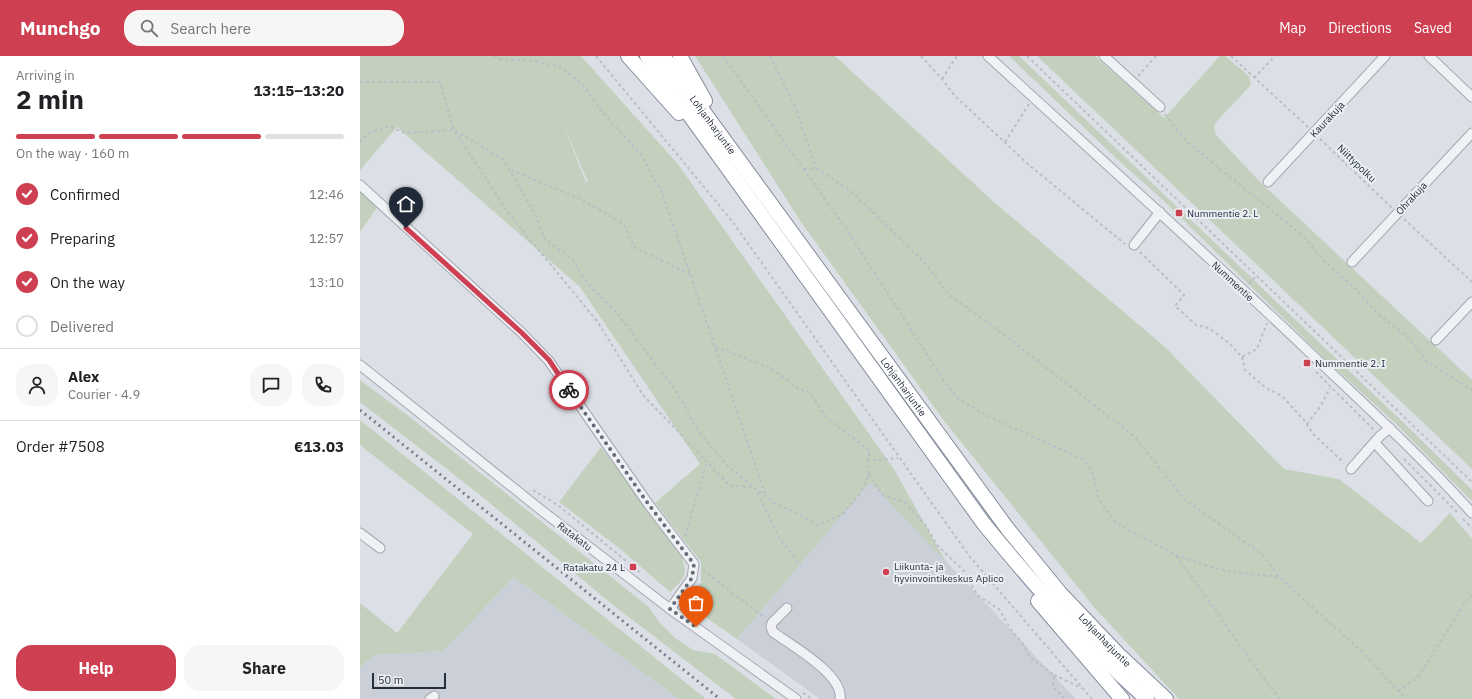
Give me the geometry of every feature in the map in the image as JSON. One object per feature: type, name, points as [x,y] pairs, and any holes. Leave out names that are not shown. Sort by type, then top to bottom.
[{"type":"highway","points":[[628,56],[731,160]]},
{"type":"highway","name":"Lohjanharjuntie","points":[[647,56],[731,160],[1007,528],[1060,594],[1118,654],[1166,699]]},
{"type":"highway","name":"Lohjanharjuntie","points":[[663,56],[731,160],[984,524],[1012,558],[1110,666],[1148,699]]},
{"type":"highway","points":[[680,56],[731,160]]},
{"type":"highway","points":[[1012,558],[1027,588],[1122,699]]},
{"type":"street","name":"Nummentie","points":[[988,56],[1160,212],[1390,428],[1472,513]]},
{"type":"street","points":[[1104,56],[1160,107]]},
{"type":"street","name":"Kaurakuja","points":[[1268,182],[1385,56]]},
{"type":"street","points":[[1429,56],[1472,98]]},
{"type":"street","name":"Ohrakuja","points":[[1352,262],[1472,134]]},
{"type":"street","points":[[360,185],[522,333],[549,360],[649,505],[694,564],[692,578],[670,609]]},
{"type":"street","points":[[1134,245],[1160,212]]},
{"type":"street","points":[[1436,340],[1472,302]]},
{"type":"street","name":"Ratakatu","points":[[360,365],[541,510],[670,609],[796,699]]},
{"type":"street","points":[[1351,469],[1390,428]]},
{"type":"street","points":[[1377,440],[1428,501]]},
{"type":"street","points":[[360,533],[380,548]]},
{"type":"street","points":[[787,608],[772,623],[771,627],[773,632],[824,669],[834,679],[840,691],[840,699]]},
{"type":"path","points":[[494,56],[500,59],[535,61],[561,68],[583,85],[601,110],[642,156],[663,195],[766,497]]},
{"type":"path","points":[[596,56],[732,221],[898,458],[970,557],[1092,699]]},
{"type":"path","points":[[723,56],[847,230],[942,378],[958,399],[988,416],[1082,459],[1091,469],[1099,500],[1116,523],[1176,555],[1207,566],[1232,572],[1279,577]]},
{"type":"path","points":[[770,56],[795,107],[816,168],[852,192],[924,262],[949,296],[993,326],[1135,438],[1185,500],[1262,554],[1279,577],[1360,650],[1406,699]]},
{"type":"path","points":[[921,56],[955,96],[1029,165],[1129,247],[1134,245],[1184,294],[1175,306],[1196,325],[1209,328],[1230,344],[1242,357],[1245,370],[1266,388],[1282,396],[1307,424],[1313,434],[1351,469]]},
{"type":"path","points":[[942,79],[957,56]]},
{"type":"path","points":[[1027,56],[1472,482]]},
{"type":"path","points":[[1132,83],[1156,56]]},
{"type":"path","name":"Niittypolku","points":[[1231,56],[1472,282]]},
{"type":"path","points":[[1254,78],[1275,56]]},
{"type":"path","points":[[360,82],[440,82],[454,130],[509,214],[597,321],[642,395],[729,485],[755,488]]},
{"type":"path","points":[[1023,99],[1035,109]]},
{"type":"path","points":[[1005,142],[1029,104]]},
{"type":"path","points":[[1160,107],[1186,142],[1302,235],[1326,264],[1357,290],[1378,314],[1407,336],[1427,362],[1472,390]]},
{"type":"path","points":[[360,142],[369,133],[389,126],[404,133],[454,130],[504,160],[536,216],[544,238],[573,260],[586,283],[616,312],[677,392],[698,431],[727,465],[777,505],[798,513],[816,525],[842,515],[861,492],[869,475]]},
{"type":"path","points":[[804,169],[816,168]]},
{"type":"path","points":[[509,170],[578,198],[623,224],[634,246],[691,276]]},
{"type":"path","points":[[1242,357],[1257,349],[1268,322],[1272,326]]},
{"type":"path","points":[[716,347],[771,368],[797,388],[810,393],[827,418],[870,451],[868,461],[869,475],[882,495],[906,503],[926,526],[936,544],[964,571],[977,595],[999,608],[1012,631],[1023,644],[1030,657],[1054,675],[1083,688]]},
{"type":"path","points":[[1312,368],[1377,440]]},
{"type":"path","points":[[1307,424],[1320,407],[1330,388]]},
{"type":"path","points":[[868,461],[898,458]]},
{"type":"path","points":[[1403,458],[1472,528]]},
{"type":"path","points":[[681,547],[707,462]]},
{"type":"path","points":[[755,488],[780,539],[801,566]]},
{"type":"path","points":[[533,490],[559,506],[645,577]]},
{"type":"path","points":[[1176,555],[1209,598],[1256,670],[1280,699]]},
{"type":"path","points":[[694,564],[772,623]]},
{"type":"path","points":[[1398,691],[1418,677],[1466,601],[1472,594]]},
{"type":"path","points":[[1054,675],[1053,687],[1065,699]]},
{"type":"path","points":[[799,690],[812,699]]},
{"type":"shaded area","points":[[870,481],[1076,699],[820,699],[737,639]]},
{"type":"shaded area","points":[[514,577],[679,699],[360,699],[360,667],[375,655],[443,651]]},
{"type":"green space","points":[[360,56],[581,56],[677,163],[894,469],[946,562],[870,482],[737,639],[687,604],[701,583],[701,562],[655,503],[700,464],[580,287],[397,127],[360,170]],"holes":[[[562,122],[588,182],[586,182]]]},
{"type":"green space","points":[[695,56],[835,56],[995,203],[1165,347],[1284,469],[1339,479],[1421,543],[1450,513],[1472,539],[1472,699],[1179,699],[1093,606],[945,422],[801,222]]},
{"type":"green space","points":[[1009,56],[1019,56],[1408,427],[1472,490],[1472,501],[1394,422],[1322,356],[1165,202],[1117,159]]},
{"type":"green space","points":[[1037,56],[1095,56],[1164,118],[1220,56],[1225,56],[1249,76],[1251,85],[1216,122],[1214,127],[1216,135],[1260,182],[1472,380],[1472,469]]},
{"type":"green space","points":[[360,189],[378,206],[360,232]]},
{"type":"green space","points":[[360,380],[411,418],[649,607],[659,622],[675,638],[693,650],[715,654],[776,699],[736,699],[613,605],[479,494],[360,402]]},
{"type":"green space","points":[[360,420],[706,699],[679,699],[514,577],[443,651],[375,655],[360,667],[360,603],[397,633],[473,534],[360,445]]},
{"type":"green space","points":[[601,447],[682,557],[685,569],[684,577],[670,592],[619,548],[559,502]]},
{"type":"railway","points":[[360,410],[720,699]]},
{"type":"way so far","points":[[569,390],[649,505],[694,564],[692,578],[670,609],[696,627]]},
{"type":"place","name":"Nummentie 2. L","points":[[1179,213]]},
{"type":"place","name":"Nummentie 2. I","points":[[1307,363]]},
{"type":"place","name":"Ratakatu 24 L","points":[[633,567]]},
{"type":"place","name":"Liikunta- ja hyvinvointikeskus Aplico","points":[[886,572]]},
{"type":"route","points":[[406,228],[522,333],[549,360],[569,390]]}]
